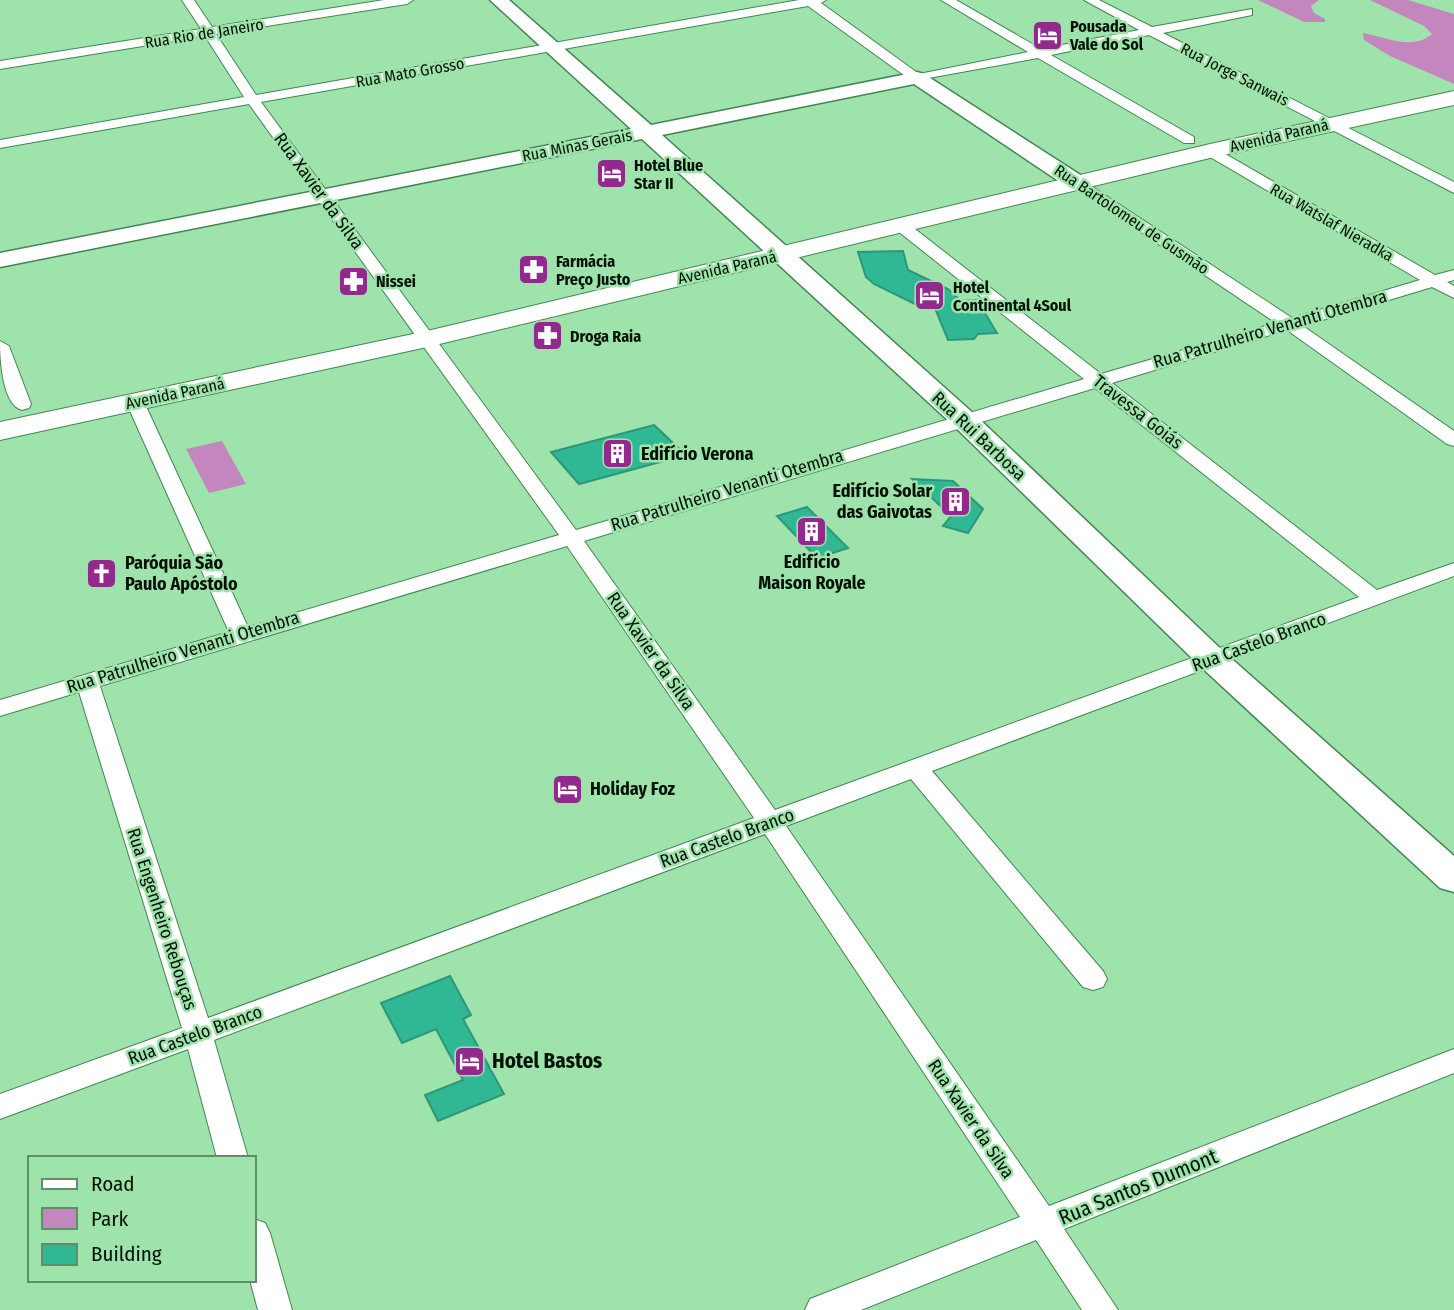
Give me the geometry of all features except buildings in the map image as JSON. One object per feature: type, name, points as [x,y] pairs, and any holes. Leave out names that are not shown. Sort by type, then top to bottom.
[{"type":"main road","name":"Avenida Paraná","points":[[0,431],[135,402],[421,330],[1454,84]]},
{"type":"main road","name":"Avenida Paraná","points":[[1319,118],[1454,98]]},
{"type":"main road","name":"Avenida Paraná","points":[[774,245],[900,225],[1068,177]]},
{"type":"main road","name":"Avenida Paraná","points":[[11,407],[421,330]]},
{"type":"street","name":"Rua Xavier da Silva","points":[[188,0],[252,99],[572,537],[770,822],[1101,1310]]},
{"type":"street","name":"Rua Rio de Janeiro","points":[[0,65],[407,0]]},
{"type":"street","name":"Rua Rui Barbosa","points":[[499,0],[774,245],[962,419],[1212,659],[1454,878]]},
{"type":"street","name":"Rua Watslaf Nieradka","points":[[947,0],[1454,293]]},
{"type":"street","name":"Rua Jorge Sanwais","points":[[1090,0],[1454,188]]},
{"type":"street","name":"Rua Mato Grosso","points":[[0,144],[813,1]]},
{"type":"street","name":"Rua Bartolomeu de Gusmão","points":[[813,1],[917,78],[1288,324],[1454,440]]},
{"type":"street","name":"Rua Minas Gerais","points":[[0,260],[1248,12]]},
{"type":"street","name":"Travessa Goiás","points":[[900,225],[1375,599]]},
{"type":"street","name":"Rua Patrulheiro Venanti Otembra","points":[[0,708],[962,419],[1454,275]]},
{"type":"street","points":[[0,346],[11,407]]},
{"type":"street","points":[[135,402],[241,635]]},
{"type":"street","name":"Rua Castelo Branco","points":[[0,1107],[917,770],[1454,569]]},
{"type":"street","name":"Rua Engenheiro Rebouças","points":[[87,681],[198,1033],[232,1156]]},
{"type":"street","points":[[917,770],[1093,979]]},
{"type":"street","name":"Rua Santos Dumont","points":[[822,1310],[1454,1062]]},
{"type":"street","points":[[256,1240],[275,1310]]},
{"type":"green space","points":[[1258,0],[1319,0],[1311,6],[1314,13],[1325,19],[1325,22],[1304,22]]},
{"type":"green space","points":[[1370,0],[1408,0],[1454,14],[1454,84],[1390,56],[1364,40],[1363,33],[1408,42],[1416,42],[1432,34],[1424,26]]},
{"type":"green space","points":[[222,441],[246,484],[209,493],[186,449]]},
{"type":"place","name":"Pousada Vale do Sol","points":[[1047,35]]},
{"type":"place","name":"Hotel Blue Star II","points":[[611,174]]},
{"type":"place","name":"Farmácia Preço Justo","points":[[533,270]]},
{"type":"place","name":"Nissei","points":[[353,281]]},
{"type":"place","name":"Hotel Continental 4Soul","points":[[930,296]]},
{"type":"place","name":"Droga Raia","points":[[547,336]]},
{"type":"place","name":"Edifício Verona","points":[[618,454]]},
{"type":"place","name":"Edifício Solar das Gaivotas","points":[[955,501]]},
{"type":"place","name":"Edifício Maison Royale","points":[[812,532]]},
{"type":"place","name":"Paróquia São Paulo Apóstolo","points":[[102,573]]},
{"type":"place","name":"Holiday Foz","points":[[567,789]]},
{"type":"place","name":"Hotel Bastos","points":[[469,1061]]}]
